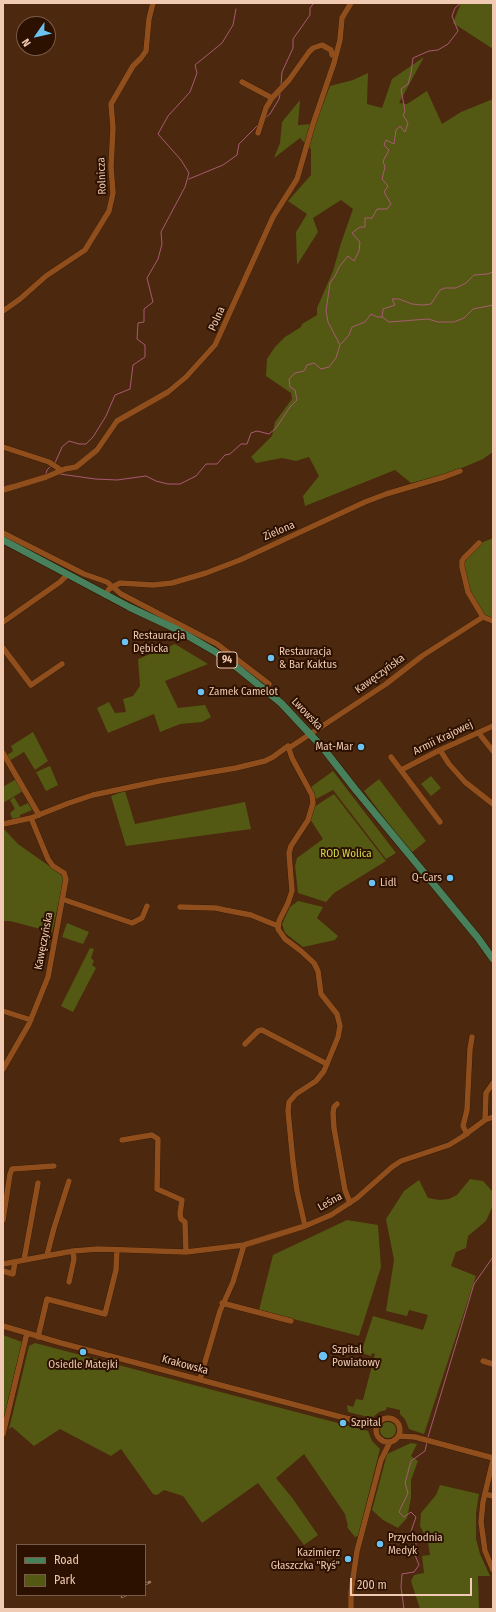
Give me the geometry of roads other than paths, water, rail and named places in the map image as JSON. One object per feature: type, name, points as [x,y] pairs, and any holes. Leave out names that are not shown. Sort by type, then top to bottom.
[{"type":"main road","name":"Lwowska","points":[[3,540],[105,595],[176,629],[209,648],[265,689],[281,703],[334,761],[355,789],[493,955]]},
{"type":"main road","name":"Lwowska","points":[[3,544],[44,563]]},
{"type":"main road","name":"Lwowska","points":[[129,607],[191,642],[234,670],[269,698],[310,735]]},
{"type":"main road","name":"Lwowska","points":[[478,938],[493,959]]},
{"type":"street","name":"Rolnicza","points":[[3,311],[20,299],[46,276],[85,250],[109,211],[113,193],[111,167],[113,128],[111,104],[132,66],[141,58],[146,50],[149,19],[153,3]]},
{"type":"street","name":"Polna","points":[[3,490],[24,485],[56,469],[76,467],[97,450],[117,421],[162,396],[174,387],[206,357],[218,341],[261,241],[277,209],[293,188],[297,179],[314,119],[336,55],[340,40],[342,18],[351,3]]},
{"type":"street","points":[[258,133],[266,108],[272,98],[284,87],[300,62],[313,48],[322,45],[330,50],[332,55],[336,55]]},
{"type":"street","points":[[242,82],[272,98]]},
{"type":"street","points":[[3,447],[56,469]]},
{"type":"street","name":"Zielona","points":[[113,586],[120,583],[153,585],[172,583],[206,573],[240,560],[372,500],[460,471]]},
{"type":"street","points":[[3,533],[84,574],[107,582],[122,594],[217,644],[269,684],[265,689]]},
{"type":"street","points":[[479,543],[464,558],[462,564],[468,592],[483,617],[493,621]]},
{"type":"street","points":[[3,622],[60,582],[67,575]]},
{"type":"street","points":[[105,595],[113,586]]},
{"type":"street","name":"Kawęczyńska","points":[[3,824],[31,818],[93,795],[159,781],[236,768],[265,761],[310,735],[396,676],[418,659],[483,617]]},
{"type":"street","points":[[3,648],[31,686],[62,664]]},
{"type":"street","name":"Armii Krajowej","points":[[401,770],[440,750],[493,726]]},
{"type":"street","points":[[479,732],[493,751]]},
{"type":"street","points":[[289,747],[292,758],[312,794],[313,803],[308,820],[291,846],[289,853],[292,891],[278,926],[279,932],[285,939],[314,963],[318,971],[322,994],[335,1011],[338,1018],[339,1033],[324,1071],[316,1081],[296,1094],[289,1102],[290,1136],[295,1176],[305,1226]]},
{"type":"street","points":[[440,750],[449,764],[466,782],[493,804]]},
{"type":"street","points":[[3,753],[39,815]]},
{"type":"street","points":[[391,757],[440,822]]},
{"type":"street","name":"Kawęczyńska","points":[[3,1069],[31,1020],[48,977],[66,876],[53,866],[48,859],[31,818]]},
{"type":"street","points":[[62,899],[132,923],[142,918],[147,906]]},
{"type":"street","points":[[180,907],[216,908],[251,915],[278,926]]},
{"type":"street","points":[[3,1012],[31,1020]]},
{"type":"street","points":[[245,1044],[258,1031],[262,1030],[327,1064]]},
{"type":"street","points":[[467,1134],[463,1126],[467,1110],[472,1037]]},
{"type":"street","points":[[485,1120],[486,1093],[493,1083]]},
{"type":"street","points":[[337,1104],[333,1113],[334,1128],[345,1190],[350,1203]]},
{"type":"street","name":"Leśna","points":[[3,1264],[73,1251],[117,1250],[186,1252],[207,1251],[244,1245],[305,1226],[331,1214],[350,1203],[392,1167],[411,1158],[442,1148],[467,1134],[485,1120],[493,1117]]},
{"type":"street","points":[[122,1140],[152,1136],[158,1139],[157,1189],[182,1200],[180,1214],[185,1222],[186,1252]]},
{"type":"street","points":[[3,1220],[12,1169],[54,1166]]},
{"type":"street","points":[[47,1255],[69,1181]]},
{"type":"street","points":[[24,1260],[38,1183]]},
{"type":"street","points":[[200,1379],[222,1303],[233,1282],[244,1245]]},
{"type":"street","points":[[38,1337],[48,1299],[105,1314],[116,1270],[117,1250]]},
{"type":"street","points":[[69,1282],[74,1259],[73,1251]]},
{"type":"street","points":[[3,1271],[13,1274],[15,1262]]},
{"type":"street","points":[[222,1303],[291,1321]]},
{"type":"street","name":"Krakowska","points":[[3,1326],[38,1337],[362,1422],[379,1423]]},
{"type":"street","points":[[3,1434],[27,1333]]},
{"type":"street","points":[[483,1360],[493,1364]]},
{"type":"street","points":[[390,1442],[382,1440],[378,1436],[377,1432],[379,1423],[383,1419],[391,1418],[397,1422],[400,1429],[415,1437]]},
{"type":"street","name":"Krakowska","points":[[362,1422],[377,1432]]},
{"type":"street","points":[[351,1609],[357,1551],[381,1460],[390,1442],[395,1440],[398,1436],[400,1429]]},
{"type":"street","points":[[398,1436],[415,1437],[493,1459],[481,1512],[485,1551],[493,1570]]},
{"type":"street","points":[[381,1460],[382,1440]]},
{"type":"street","points":[[485,1494],[493,1496]]},
{"type":"waterway","points":[[281,85],[282,72],[293,48],[293,39],[310,15],[310,8],[314,3]]},
{"type":"waterway","points":[[60,474],[95,479],[117,480],[146,476],[156,481],[168,484],[180,484],[196,476],[206,464],[217,464],[225,455],[230,454],[241,444],[247,444],[251,433],[257,431],[269,434],[276,428],[290,407],[297,400],[295,390],[290,387],[289,379],[295,373],[304,371],[307,365],[314,363],[321,369],[329,367],[336,358],[340,345],[328,322],[326,311],[330,283],[339,267],[348,256],[354,261],[359,251],[360,242],[352,233],[360,227],[365,227],[365,218],[372,218],[377,209],[387,209],[391,204],[384,192],[388,186],[382,179],[385,167],[383,161],[389,150],[384,145],[386,140],[394,144],[396,130],[400,126],[405,132],[408,123],[403,115],[405,111],[401,89],[408,84],[413,58],[429,51],[438,50],[448,44],[458,31],[452,16],[455,8],[461,3]]},
{"type":"waterway","points":[[55,463],[62,447],[69,441],[79,444],[86,444],[93,437],[106,416],[115,395],[130,389],[133,365],[145,357],[145,345],[137,339],[138,323],[144,322],[144,309],[153,302],[147,278],[158,259],[162,244],[161,232],[185,187],[189,173],[181,160],[158,134],[168,116],[190,92],[197,73],[195,65],[222,43],[233,25],[236,9]]},
{"type":"waterway","points":[[265,118],[270,114],[279,99],[280,94]]},
{"type":"waterway","points":[[189,179],[223,165],[237,155],[239,144],[259,124]]},
{"type":"waterway","points":[[341,344],[349,335],[352,327],[365,322],[371,314],[377,317],[382,317],[383,309],[395,305],[392,299],[399,299],[412,304],[431,304],[440,290],[445,288],[456,288],[466,283],[474,275],[493,272]]},
{"type":"waterway","points":[[382,317],[389,322],[428,319],[438,322],[454,322],[464,318],[473,309],[493,305]]},
{"type":"waterway","points":[[46,474],[47,470],[51,466]]},
{"type":"waterway","points":[[3,487],[11,485]]},
{"type":"waterway","points":[[428,1437],[474,1284],[493,1257]]},
{"type":"waterway","points":[[404,1609],[401,1587],[402,1574],[414,1572],[419,1565],[415,1555],[416,1542],[410,1534],[416,1517],[411,1512],[404,1517],[399,1512],[408,1493],[405,1483],[411,1461],[425,1451],[427,1442]]},
{"type":"railway","points":[[146,1584],[150,1582]]},
{"type":"place","name":"Restauracja Dębicka","points":[[125,642]]},
{"type":"place","name":"Restauracja & Bar Kaktus","points":[[271,658]]},
{"type":"place","name":"Zamek Camelot","points":[[201,692]]},
{"type":"place","name":"Mat-Mar","points":[[361,747]]},
{"type":"place","name":"Q-Cars","points":[[450,878]]},
{"type":"place","name":"Lidl","points":[[372,883]]},
{"type":"place","name":"Osiedle Matejki","points":[[83,1352]]},
{"type":"place","name":"Szpital Powiatowy","points":[[323,1356]]},
{"type":"place","name":"Szpital","points":[[343,1423]]},
{"type":"place","name":"Przychodnia Medyk","points":[[380,1544]]},
{"type":"place","name":"Kazimierz Głaszczka \"Ryś\"","points":[[348,1559]]},
{"type":"park label","name":"ROD Wolica","points":[[346,854]]}]
